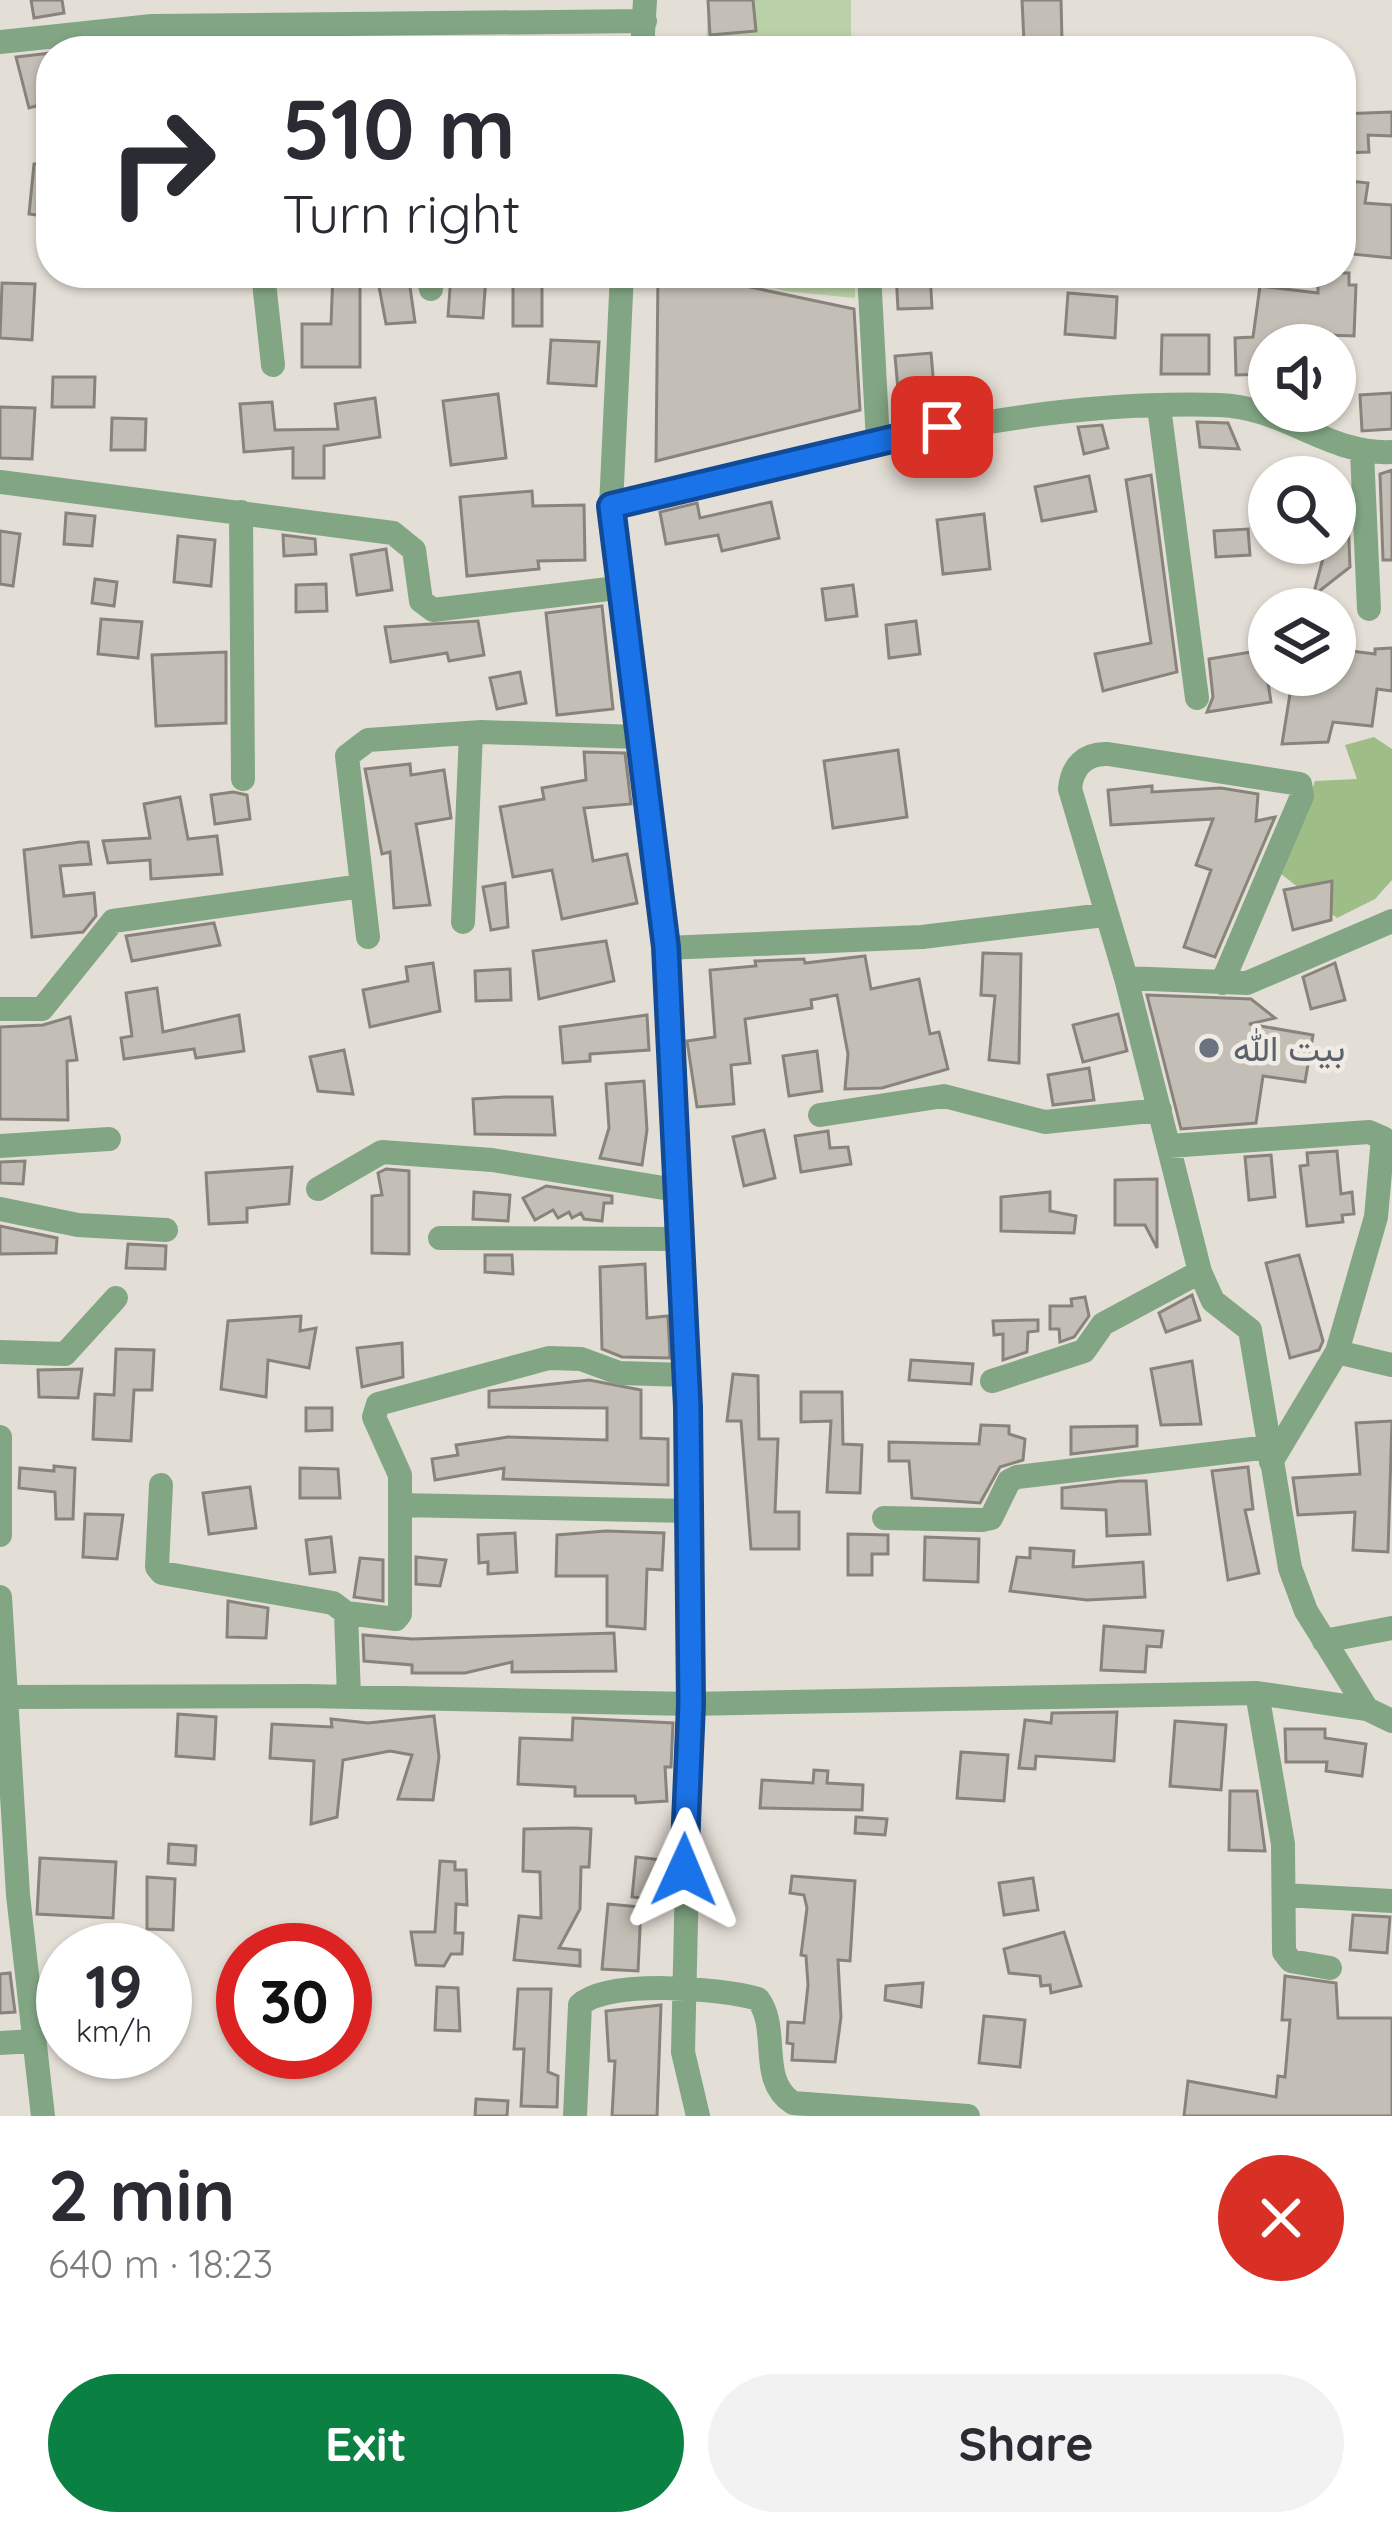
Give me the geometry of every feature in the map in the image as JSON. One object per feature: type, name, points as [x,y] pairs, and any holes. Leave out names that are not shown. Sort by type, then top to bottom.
[{"type":"street","points":[[267,36],[645,11]]},
{"type":"street","points":[[459,23],[459,36]]},
{"type":"street","points":[[57,36],[152,26],[223,36]]},
{"type":"street","points":[[0,42],[36,38]]},
{"type":"street","points":[[265,288],[273,364]]},
{"type":"street","points":[[621,288],[611,506],[617,588],[666,947],[687,1375],[691,1704],[683,2052],[698,2116]]},
{"type":"street","points":[[870,288],[878,442]]},
{"type":"street","points":[[611,506],[995,417],[1159,407],[1262,411],[1362,452],[1392,452]]},
{"type":"street","points":[[1159,407],[1197,698]]},
{"type":"street","points":[[1362,452],[1369,609]]},
{"type":"street","points":[[0,482],[402,536],[414,550],[421,601],[433,610],[617,588]]},
{"type":"street","points":[[242,512],[243,778]]},
{"type":"street","points":[[368,937],[346,756],[368,740],[471,733],[639,737]]},
{"type":"street","points":[[463,922],[471,733]]},
{"type":"street","points":[[1222,983],[1302,796],[1297,782],[1108,754],[1080,762],[1070,789],[1126,978],[1200,1272],[1213,1301],[1250,1330],[1290,1568],[1324,1641],[1367,1709]]},
{"type":"street","points":[[0,1009],[42,1009],[113,921],[362,886]]},
{"type":"street","points":[[666,947],[922,937],[1104,915]]},
{"type":"street","points":[[1126,978],[1256,980],[1392,921]]},
{"type":"street","points":[[820,1115],[944,1096],[1045,1122],[1160,1110]]},
{"type":"street","points":[[1169,1146],[1378,1134],[1385,1150],[1384,1215],[1337,1352],[1270,1455]]},
{"type":"street","points":[[0,1146],[110,1139]]},
{"type":"street","points":[[318,1189],[382,1152],[492,1160],[676,1190]]},
{"type":"street","points":[[0,1209],[78,1225],[166,1230]]},
{"type":"street","points":[[440,1238],[679,1239]]},
{"type":"street","points":[[992,1382],[1084,1351],[1103,1324],[1200,1272]]},
{"type":"street","points":[[0,1352],[65,1354],[116,1298]]},
{"type":"street","points":[[1337,1352],[1392,1365]]},
{"type":"street","points":[[161,1485],[157,1567],[162,1573],[333,1603],[346,1613],[399,1617],[398,1469],[374,1417],[383,1400],[549,1358],[581,1359],[619,1372],[687,1375]]},
{"type":"street","points":[[0,1438],[0,1534]]},
{"type":"street","points":[[884,1518],[991,1518],[1009,1481],[1017,1477],[1270,1455]]},
{"type":"street","points":[[400,1505],[689,1510]]},
{"type":"street","points":[[0,1597],[4,1697],[44,2116]]},
{"type":"street","points":[[346,1613],[349,1697]]},
{"type":"street","points":[[1324,1641],[1392,1628]]},
{"type":"street","points":[[1257,1693],[1276,1786],[1284,1952],[1291,1961],[1330,1968]]},
{"type":"street","points":[[4,1697],[691,1704],[1257,1693],[1367,1709],[1392,1721]]},
{"type":"street","points":[[1284,1895],[1392,1901]]},
{"type":"street","points":[[575,2116],[576,2013],[585,1999],[683,1988],[758,2000],[766,2009],[774,2080],[780,2094],[793,2102],[968,2116]]},
{"type":"street","points":[[0,2043],[34,2041]]},
{"type":"green space","points":[[708,0],[851,0],[851,36],[707,36]]},
{"type":"green space","points":[[775,288],[855,288],[855,298]]},
{"type":"green space","points":[[1374,737],[1392,749],[1392,880],[1375,899],[1337,918],[1280,873],[1315,781],[1357,779],[1345,745]]},
{"type":"building","points":[[31,0],[62,0],[64,13],[34,18]]},
{"type":"building","points":[[708,0],[753,0],[756,31],[710,35]]},
{"type":"building","points":[[1022,0],[1061,0],[1062,36],[1024,36]]},
{"type":"building","points":[[36,55],[36,106],[29,108],[16,57]]},
{"type":"building","points":[[1392,112],[1392,136],[1368,135],[1369,152],[1356,152],[1356,113]]},
{"type":"building","points":[[34,164],[36,164],[36,215],[29,214]]},
{"type":"building","points":[[1356,182],[1368,183],[1365,203],[1392,205],[1392,258],[1356,254]]},
{"type":"building","points":[[2,283],[35,284],[32,340],[0,338]]},
{"type":"building","points":[[332,288],[360,288],[360,367],[302,367],[302,324],[331,324]]},
{"type":"building","points":[[379,288],[410,288],[415,322],[386,324]]},
{"type":"building","points":[[450,288],[485,288],[483,318],[448,316]]},
{"type":"building","points":[[513,288],[542,288],[542,326],[513,326]]},
{"type":"building","points":[[658,288],[754,288],[854,309],[860,410],[656,461]]},
{"type":"building","points":[[897,288],[931,288],[932,308],[898,309]]},
{"type":"building","points":[[1260,288],[1318,293],[1318,288],[1356,288],[1354,324],[1255,324]]},
{"type":"building","points":[[1068,293],[1117,297],[1115,338],[1065,334]]},
{"type":"building","points":[[1162,335],[1209,335],[1209,374],[1161,374]]},
{"type":"building","points":[[1248,337],[1248,375],[1236,375],[1235,338]]},
{"type":"building","points":[[551,340],[599,342],[596,386],[548,383]]},
{"type":"building","points":[[931,353],[934,387],[898,390],[895,356]]},
{"type":"building","points":[[53,377],[95,377],[94,407],[52,407]]},
{"type":"building","points":[[1392,393],[1392,429],[1362,431],[1360,395]]},
{"type":"building","points":[[498,394],[506,458],[451,465],[443,401]]},
{"type":"building","points":[[375,398],[380,437],[324,446],[324,478],[293,478],[293,448],[244,452],[240,404],[272,402],[275,430],[338,429],[335,404]]},
{"type":"building","points":[[0,407],[35,408],[32,459],[0,458]]},
{"type":"building","points":[[112,418],[146,419],[145,450],[111,450]]},
{"type":"building","points":[[1197,422],[1228,423],[1239,449],[1200,447]]},
{"type":"building","points":[[1102,425],[1108,448],[1084,454],[1078,427]]},
{"type":"building","points":[[1392,470],[1392,560],[1383,560],[1380,474]]},
{"type":"building","points":[[1151,475],[1177,672],[1103,691],[1095,654],[1151,643],[1126,480]]},
{"type":"building","points":[[1089,476],[1096,511],[1042,521],[1035,487]]},
{"type":"building","points":[[532,491],[533,506],[584,505],[585,560],[538,561],[539,569],[467,576],[460,497]]},
{"type":"building","points":[[771,502],[779,538],[722,551],[718,535],[666,544],[660,512],[697,503],[700,518]]},
{"type":"building","points":[[66,513],[95,516],[92,546],[64,544]]},
{"type":"building","points":[[984,514],[990,569],[943,574],[937,520]]},
{"type":"building","points":[[1248,529],[1248,555],[1216,557],[1214,531]]},
{"type":"building","points":[[0,531],[20,534],[13,586],[0,584]]},
{"type":"building","points":[[283,535],[315,539],[316,554],[284,556]]},
{"type":"building","points":[[178,536],[215,540],[211,586],[174,582]]},
{"type":"building","points":[[386,549],[392,590],[357,595],[351,555]]},
{"type":"building","points":[[1321,564],[1350,564],[1323,588],[1315,588]]},
{"type":"building","points":[[95,579],[117,582],[114,606],[92,603]]},
{"type":"building","points":[[326,584],[327,611],[296,612],[296,585]]},
{"type":"building","points":[[853,585],[857,616],[826,620],[822,589]]},
{"type":"building","points":[[602,606],[613,709],[557,715],[546,613]]},
{"type":"building","points":[[101,619],[142,622],[138,658],[98,654]]},
{"type":"building","points":[[478,621],[484,655],[449,661],[447,653],[391,662],[385,627]]},
{"type":"building","points":[[916,621],[920,654],[889,658],[886,625]]},
{"type":"building","points":[[1392,648],[1392,691],[1377,689],[1372,726],[1333,722],[1328,742],[1282,744],[1290,696],[1356,696],[1356,652],[1375,654],[1375,649]]},
{"type":"building","points":[[226,652],[226,723],[156,726],[152,655]]},
{"type":"building","points":[[1248,652],[1248,696],[1270,696],[1271,702],[1207,712],[1213,697],[1209,659]]},
{"type":"building","points":[[520,672],[526,703],[497,709],[490,678]]},
{"type":"building","points":[[898,750],[907,817],[833,828],[824,761]]},
{"type":"building","points":[[584,752],[625,753],[631,804],[584,808],[593,861],[627,854],[637,903],[562,919],[552,870],[513,877],[500,807],[544,799],[542,788],[586,780]]},
{"type":"building","points":[[410,764],[411,775],[444,770],[451,818],[416,824],[430,905],[394,908],[390,852],[382,854],[365,769]]},
{"type":"building","points":[[1152,786],[1152,792],[1221,788],[1258,794],[1256,821],[1275,817],[1215,957],[1184,947],[1211,870],[1196,865],[1213,819],[1111,825],[1108,790]]},
{"type":"building","points":[[211,795],[247,795],[250,819],[215,824]]},
{"type":"building","points":[[180,797],[188,839],[217,836],[222,874],[151,879],[150,860],[108,863],[103,841],[150,838],[144,804]]},
{"type":"building","points":[[88,842],[91,864],[60,866],[64,896],[94,893],[96,916],[83,932],[32,937],[24,850]]},
{"type":"building","points":[[1332,881],[1331,920],[1293,930],[1284,890]]},
{"type":"building","points":[[505,883],[508,927],[491,930],[483,887]]},
{"type":"building","points":[[214,923],[220,945],[132,961],[126,936]]},
{"type":"building","points":[[606,941],[614,981],[539,999],[533,951]]},
{"type":"building","points":[[983,953],[1021,954],[1019,1063],[989,1060],[995,996],[981,995]]},
{"type":"building","points":[[865,956],[871,989],[919,979],[930,1034],[939,1032],[948,1069],[882,1088],[845,1089],[848,1054],[837,995],[811,1000],[812,1008],[745,1019],[750,1063],[731,1065],[734,1104],[697,1107],[687,1041],[715,1037],[710,970],[756,966],[755,961],[804,959],[805,963]]},
{"type":"building","points":[[433,963],[440,1011],[370,1027],[363,990],[408,981],[406,967]]},
{"type":"building","points":[[1335,963],[1345,1000],[1311,1009],[1303,977]]},
{"type":"building","points":[[510,969],[511,1000],[476,1001],[475,971]]},
{"type":"building","points":[[157,988],[163,1032],[239,1015],[244,1051],[196,1058],[194,1049],[124,1059],[121,1038],[132,1036],[126,993]]},
{"type":"building","name":"بيت الله","points":[[1147,995],[1251,999],[1275,1018],[1249,1024],[1313,1035],[1305,1082],[1263,1076],[1256,1123],[1181,1129]]},
{"type":"building","points":[[1118,1014],[1127,1051],[1083,1062],[1073,1025]]},
{"type":"building","points":[[647,1015],[649,1050],[590,1054],[590,1061],[563,1063],[560,1027]]},
{"type":"building","points":[[70,1017],[77,1060],[67,1061],[68,1120],[0,1119],[0,1027],[43,1025]]},
{"type":"building","points":[[344,1050],[353,1094],[318,1091],[310,1057]]},
{"type":"building","points":[[817,1051],[822,1091],[789,1096],[783,1056]]},
{"type":"building","points":[[1089,1068],[1094,1100],[1053,1105],[1048,1075]]},
{"type":"building","points":[[644,1081],[647,1130],[642,1165],[600,1158],[609,1128],[606,1084]]},
{"type":"building","points":[[552,1097],[555,1135],[475,1134],[473,1099]]},
{"type":"building","points":[[764,1130],[775,1178],[744,1186],[733,1137]]},
{"type":"building","points":[[828,1131],[830,1148],[848,1147],[851,1164],[801,1172],[795,1136]]},
{"type":"building","points":[[1337,1151],[1341,1194],[1352,1192],[1354,1214],[1342,1215],[1343,1222],[1307,1226],[1300,1166],[1308,1165],[1307,1153]]},
{"type":"building","points":[[1271,1155],[1275,1197],[1249,1200],[1245,1157]]},
{"type":"building","points":[[25,1161],[23,1184],[0,1183],[0,1162]]},
{"type":"building","points":[[292,1167],[289,1204],[247,1208],[247,1222],[209,1224],[206,1173]]},
{"type":"building","points":[[409,1171],[409,1254],[372,1253],[372,1196],[382,1195],[378,1173]]},
{"type":"building","points":[[1157,1179],[1157,1248],[1145,1225],[1115,1225],[1115,1180]]},
{"type":"building","points":[[546,1186],[612,1196],[612,1203],[604,1203],[602,1221],[584,1219],[581,1213],[572,1218],[569,1212],[558,1218],[553,1210],[535,1220],[523,1198]]},
{"type":"building","points":[[474,1192],[510,1195],[508,1221],[473,1219]]},
{"type":"building","points":[[1050,1192],[1050,1211],[1076,1216],[1074,1233],[1001,1231],[1001,1197]]},
{"type":"building","points":[[0,1226],[57,1238],[56,1253],[0,1254]]},
{"type":"building","points":[[128,1244],[166,1246],[165,1269],[126,1268]]},
{"type":"building","points":[[485,1255],[512,1255],[513,1274],[485,1272]]},
{"type":"building","points":[[1299,1255],[1323,1341],[1319,1350],[1290,1358],[1266,1263]]},
{"type":"building","points":[[645,1264],[647,1318],[668,1316],[670,1358],[622,1357],[602,1349],[600,1267]]},
{"type":"building","points":[[1192,1295],[1200,1320],[1166,1332],[1159,1313]]},
{"type":"building","points":[[1085,1297],[1089,1316],[1074,1337],[1060,1342],[1059,1329],[1050,1329],[1050,1306],[1072,1306],[1071,1299]]},
{"type":"building","points":[[301,1316],[300,1331],[316,1328],[309,1368],[268,1360],[266,1397],[221,1389],[228,1321]]},
{"type":"building","points":[[1038,1320],[1038,1331],[1028,1332],[1027,1352],[1003,1360],[1003,1334],[994,1335],[993,1321]]},
{"type":"building","points":[[402,1343],[403,1377],[362,1387],[357,1348]]},
{"type":"building","points":[[116,1349],[154,1350],[152,1390],[134,1390],[131,1441],[93,1439],[95,1394],[114,1395]]},
{"type":"building","points":[[911,1360],[973,1364],[971,1384],[909,1380]]},
{"type":"building","points":[[1192,1361],[1201,1424],[1161,1425],[1151,1369]]},
{"type":"building","points":[[82,1369],[78,1398],[39,1397],[38,1370]]},
{"type":"building","points":[[733,1374],[758,1376],[759,1439],[778,1439],[775,1512],[799,1512],[799,1549],[751,1549],[741,1421],[727,1421]]},
{"type":"building","points":[[589,1380],[641,1390],[641,1438],[668,1439],[668,1485],[503,1479],[504,1468],[435,1480],[432,1459],[458,1455],[456,1445],[508,1437],[607,1440],[607,1408],[489,1407],[489,1391]]},
{"type":"building","points":[[801,1392],[842,1392],[843,1444],[862,1445],[860,1493],[827,1492],[831,1421],[801,1422]]},
{"type":"building","points":[[306,1408],[332,1408],[332,1430],[306,1431]]},
{"type":"building","points":[[1392,1421],[1388,1552],[1353,1550],[1355,1512],[1298,1515],[1293,1478],[1360,1474],[1356,1423]]},
{"type":"building","points":[[981,1425],[1009,1426],[1009,1434],[1025,1439],[1023,1460],[1000,1467],[980,1503],[912,1498],[909,1461],[889,1461],[889,1442],[979,1444]]},
{"type":"building","points":[[1137,1426],[1137,1446],[1071,1454],[1071,1427]]},
{"type":"building","points":[[54,1466],[75,1468],[73,1519],[56,1519],[55,1492],[19,1488],[20,1468],[54,1471]]},
{"type":"building","points":[[1248,1467],[1253,1509],[1245,1510],[1259,1573],[1228,1580],[1212,1471]]},
{"type":"building","points":[[300,1468],[338,1469],[340,1498],[300,1498]]},
{"type":"building","points":[[1146,1481],[1150,1534],[1107,1536],[1106,1510],[1062,1508],[1062,1488]]},
{"type":"building","points":[[250,1487],[256,1528],[209,1534],[203,1493]]},
{"type":"building","points":[[85,1514],[123,1515],[117,1559],[83,1557]]},
{"type":"building","points":[[515,1533],[517,1572],[488,1574],[488,1562],[479,1563],[478,1535]]},
{"type":"building","points":[[664,1533],[662,1570],[647,1569],[645,1629],[607,1626],[607,1576],[556,1576],[557,1535]]},
{"type":"building","points":[[848,1534],[888,1535],[888,1554],[872,1554],[872,1575],[848,1575]]},
{"type":"building","points":[[331,1537],[335,1572],[310,1574],[306,1540]]},
{"type":"building","points":[[925,1537],[979,1539],[978,1582],[924,1580]]},
{"type":"building","points":[[1030,1548],[1074,1551],[1073,1567],[1143,1562],[1145,1597],[1087,1600],[1010,1591],[1017,1557],[1030,1558]]},
{"type":"building","points":[[416,1557],[446,1560],[440,1586],[416,1584]]},
{"type":"building","points":[[360,1558],[383,1560],[383,1601],[354,1597]]},
{"type":"building","points":[[228,1601],[268,1608],[266,1638],[227,1637]]},
{"type":"building","points":[[1104,1626],[1163,1631],[1161,1647],[1147,1646],[1145,1672],[1101,1670]]},
{"type":"building","points":[[614,1633],[616,1671],[512,1672],[512,1662],[465,1673],[412,1673],[412,1665],[364,1661],[363,1635],[412,1639]]},
{"type":"building","points":[[1117,1712],[1114,1761],[1036,1756],[1035,1769],[1019,1768],[1025,1720],[1051,1723],[1052,1713]]},
{"type":"building","points":[[178,1714],[216,1717],[214,1759],[176,1756]]},
{"type":"building","points":[[434,1716],[439,1757],[433,1800],[398,1799],[412,1755],[390,1751],[343,1760],[337,1817],[311,1824],[314,1761],[270,1758],[272,1724],[332,1727],[331,1719],[368,1723]]},
{"type":"building","points":[[573,1718],[673,1723],[671,1767],[665,1767],[667,1801],[636,1803],[635,1796],[575,1796],[575,1787],[518,1784],[520,1738],[572,1740]]},
{"type":"building","points":[[1175,1721],[1226,1725],[1221,1790],[1170,1786]]},
{"type":"building","points":[[1285,1729],[1325,1729],[1325,1738],[1366,1744],[1362,1776],[1326,1771],[1327,1762],[1286,1762]]},
{"type":"building","points":[[961,1752],[1008,1755],[1004,1801],[957,1798]]},
{"type":"building","points":[[814,1770],[828,1771],[827,1783],[863,1785],[862,1810],[760,1808],[762,1780],[813,1783]]},
{"type":"building","points":[[1230,1791],[1257,1791],[1265,1851],[1229,1850]]},
{"type":"building","points":[[856,1817],[887,1819],[885,1835],[855,1833]]},
{"type":"building","points":[[524,1829],[591,1829],[589,1867],[581,1867],[580,1909],[559,1948],[580,1950],[580,1966],[514,1960],[519,1916],[541,1918],[540,1872],[523,1871]]},
{"type":"building","points":[[169,1844],[196,1846],[195,1865],[168,1863]]},
{"type":"building","points":[[636,1857],[671,1861],[669,1901],[632,1897]]},
{"type":"building","points":[[40,1858],[116,1862],[113,1918],[37,1914]]},
{"type":"building","points":[[440,1861],[455,1862],[455,1870],[466,1870],[467,1905],[456,1904],[455,1933],[463,1933],[462,1954],[451,1954],[444,1966],[416,1965],[411,1932],[435,1932]]},
{"type":"building","points":[[792,1876],[855,1881],[850,1961],[838,1960],[841,2017],[835,2062],[792,2060],[793,2044],[787,2043],[788,2022],[804,2023],[808,1985],[806,1956],[801,1955],[807,1908],[804,1895],[790,1893]]},
{"type":"building","points":[[147,1877],[175,1879],[173,1923],[147,1923]]},
{"type":"building","points":[[1033,1878],[1038,1910],[1004,1915],[999,1883]]},
{"type":"building","points":[[608,1904],[641,1907],[638,1971],[602,1969]]},
{"type":"building","points":[[1353,1915],[1390,1917],[1387,1953],[1350,1950]]},
{"type":"building","points":[[1064,1932],[1081,1986],[1051,1993],[1050,1985],[1041,1986],[1040,1976],[1009,1973],[1004,1949]]},
{"type":"building","points":[[10,1973],[15,2012],[0,2013],[0,1974]]},
{"type":"building","points":[[1285,1976],[1336,1983],[1338,2018],[1392,2018],[1392,2116],[1184,2116],[1188,2081],[1276,2097],[1278,2076],[1285,2077],[1290,2020],[1282,2020]]},
{"type":"building","points":[[923,1983],[921,2007],[885,2000],[886,1986]]},
{"type":"building","points":[[437,1987],[458,1988],[460,2031],[435,2030]]},
{"type":"building","points":[[518,1989],[551,1989],[548,2072],[558,2076],[557,2107],[521,2106],[524,2049],[514,2049]]},
{"type":"building","points":[[661,2005],[657,2116],[612,2116],[615,2061],[609,2061],[606,2011]]},
{"type":"building","points":[[984,2016],[1025,2020],[1020,2067],[979,2063]]},
{"type":"building","points":[[476,2099],[508,2101],[507,2116],[475,2116]]},
{"type":"place","name":"بيت الله","points":[[1209,1048]]},
{"type":"route","points":[[684,1870],[691,1704],[688,1407],[666,947],[617,588],[611,506],[942,427]]}]
